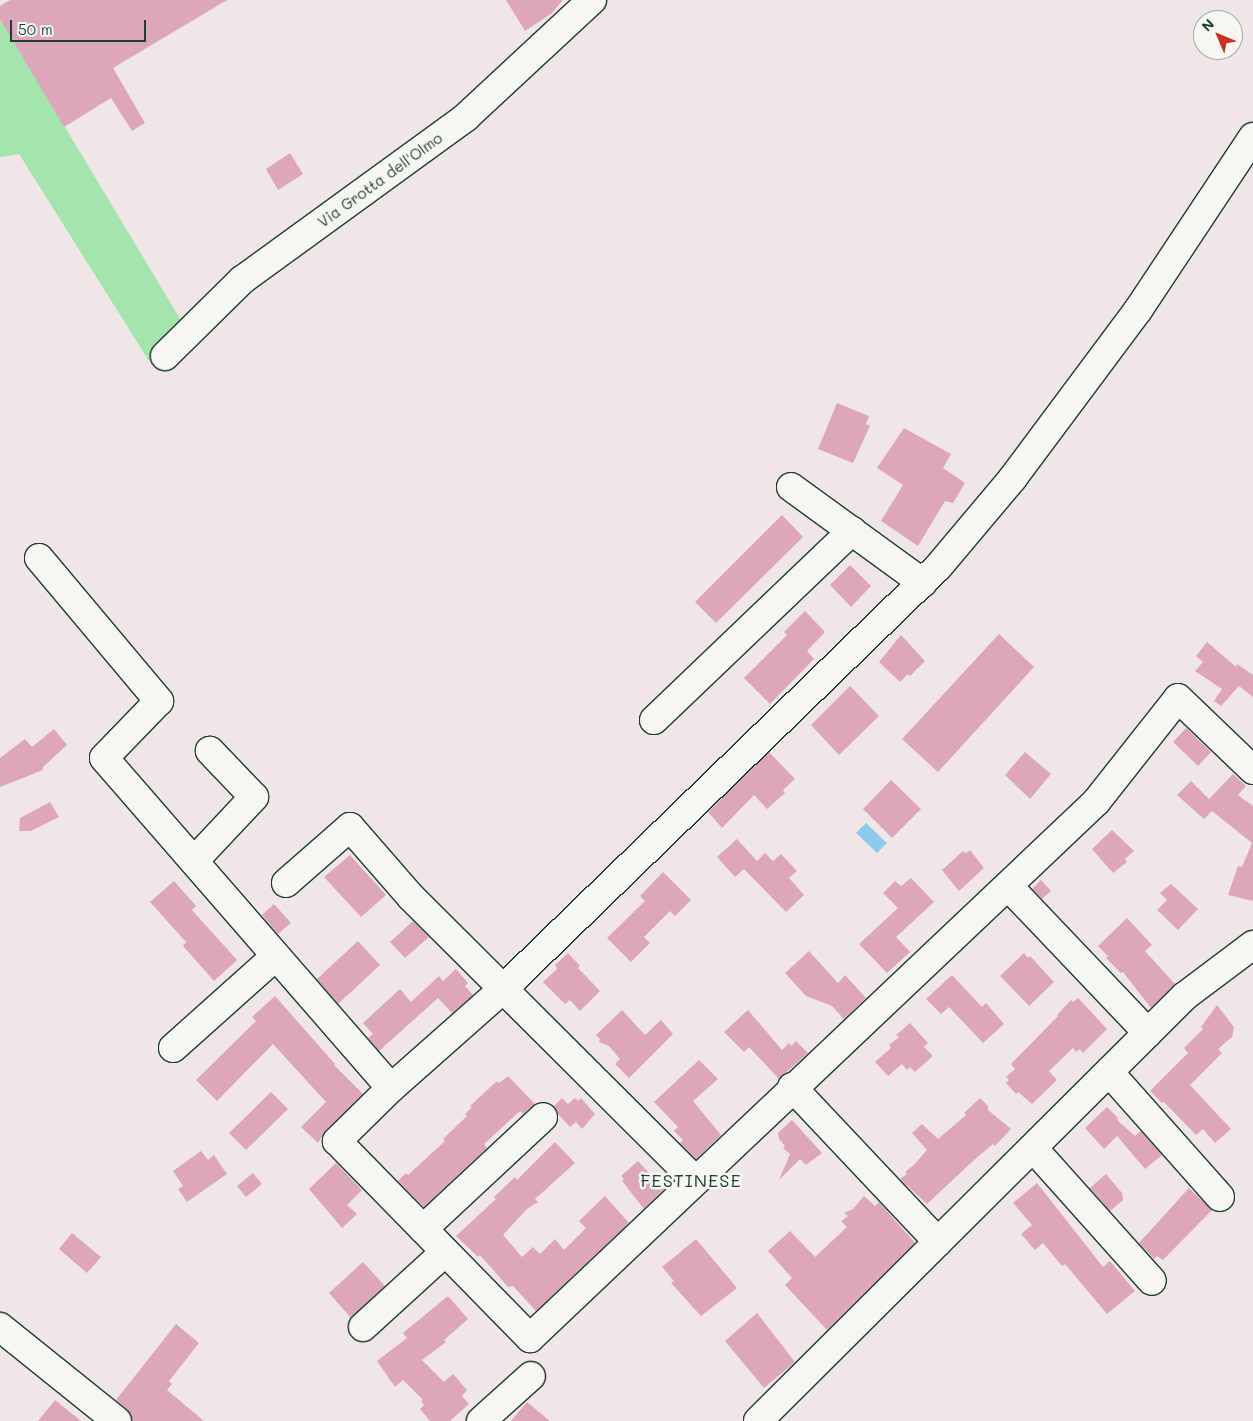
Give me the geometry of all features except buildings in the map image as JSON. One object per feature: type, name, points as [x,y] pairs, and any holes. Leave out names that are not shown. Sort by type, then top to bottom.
[{"type":"street","name":"Via Grotta dell'Olmo","points":[[165,356],[242,280],[466,117],[592,0]]},
{"type":"street","points":[[1253,137],[1138,310],[1013,478],[923,582],[503,989],[391,1088],[337,1141],[530,1338],[1096,802],[1178,698],[1253,770]]},
{"type":"street","points":[[791,487],[923,582]]},
{"type":"street","points":[[654,720],[852,531]]},
{"type":"street","points":[[39,558],[159,701],[104,758],[391,1088]]},
{"type":"street","points":[[194,861],[254,797],[210,751]]},
{"type":"street","points":[[286,883],[350,827],[411,897],[695,1180]]},
{"type":"street","points":[[1008,886],[1148,1033]]},
{"type":"street","points":[[758,1421],[1186,996],[1253,945]]},
{"type":"street","points":[[173,1048],[276,956]]},
{"type":"street","points":[[1109,1072],[1220,1196]]},
{"type":"street","points":[[792,1088],[938,1242]]},
{"type":"street","points":[[423,1230],[543,1117]]},
{"type":"street","points":[[1033,1148],[1152,1281]]},
{"type":"street","points":[[363,1327],[445,1252]]},
{"type":"street","points":[[0,1327],[117,1421]]},
{"type":"street","points":[[481,1421],[531,1376]]},
{"type":"green space","points":[[0,19],[185,327],[149,361],[19,154],[0,157]]},
{"type":"water","points":[[866,823],[887,843],[877,853],[856,833]]},
{"type":"district","name":"FESTINESE","points":[[691,1180]]}]
